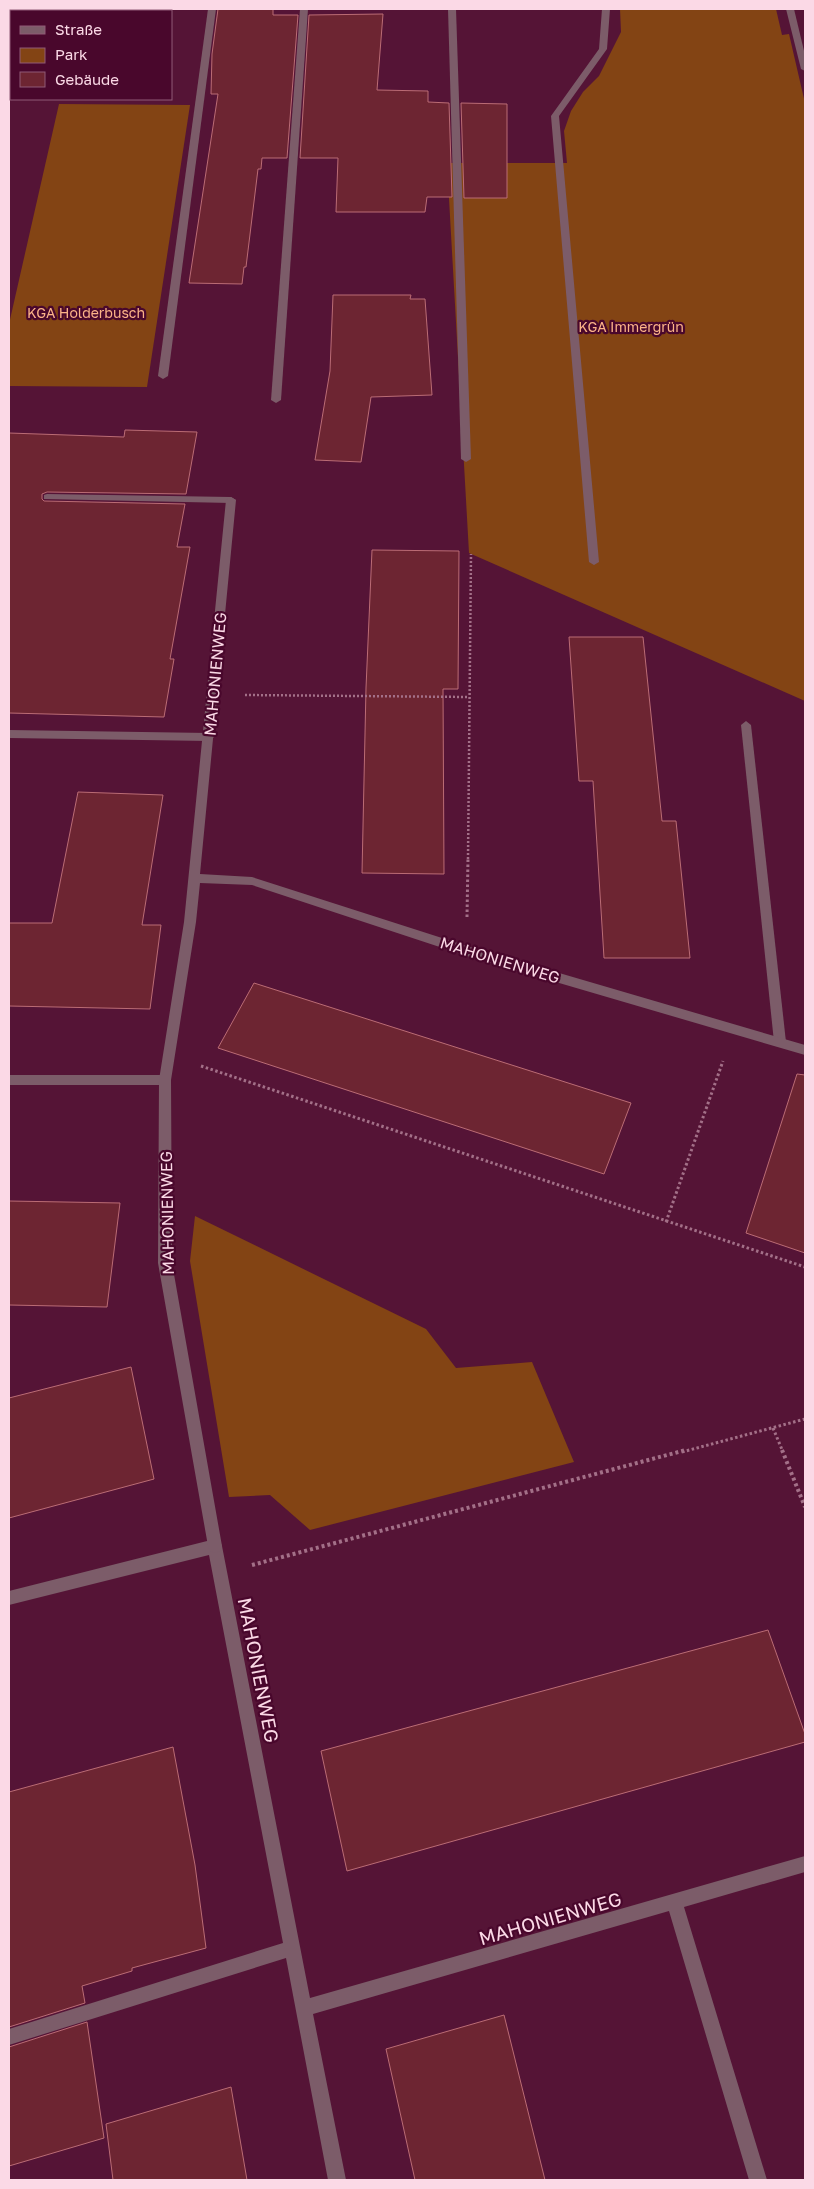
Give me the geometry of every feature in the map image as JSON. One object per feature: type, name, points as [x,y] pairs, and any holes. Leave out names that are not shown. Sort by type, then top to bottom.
[{"type":"street","points":[[163,376],[212,9]]},
{"type":"street","points":[[276,400],[304,9]]},
{"type":"street","points":[[452,9],[466,459]]},
{"type":"street","points":[[594,562],[554,116],[603,49],[606,9]]},
{"type":"street","points":[[790,9],[805,68]]},
{"type":"street","name":"MAHONIENWEG","points":[[47,497],[231,500],[190,922],[165,1080],[165,1263],[220,1573],[337,2180]]},
{"type":"street","points":[[746,726],[780,1042]]},
{"type":"street","points":[[9,734],[208,737]]},
{"type":"street","name":"MAHONIENWEG","points":[[194,878],[252,882],[467,951],[805,1050]]},
{"type":"street","points":[[9,1080],[165,1080]]},
{"type":"street","points":[[9,1598],[215,1546]]},
{"type":"street","name":"MAHONIENWEG","points":[[304,2008],[675,1903],[805,1864]]},
{"type":"street","points":[[675,1903],[758,2180]]},
{"type":"street","points":[[9,2037],[292,1948]]},
{"type":"path","points":[[467,951],[471,554]]},
{"type":"path","points":[[212,694],[470,697]]},
{"type":"path","points":[[666,1222],[735,1029]]},
{"type":"path","points":[[170,1056],[805,1267]]},
{"type":"path","points":[[220,1573],[805,1419]]},
{"type":"path","points":[[773,1428],[805,1507]]},
{"type":"green space","name":"KGA Immergrün","points":[[620,9],[776,9],[782,35],[789,34],[805,103],[805,701],[469,553],[447,163],[567,163],[564,131],[571,111],[583,92],[599,76],[621,32]]},
{"type":"green space","name":"KGA Holderbusch","points":[[59,104],[190,105],[147,387],[9,386],[9,324]]},
{"type":"green space","points":[[195,1216],[426,1329],[456,1368],[532,1362],[574,1462],[310,1530],[270,1495],[229,1497],[190,1261]]},
{"type":"building","points":[[218,9],[273,9],[273,15],[298,15],[287,158],[262,158],[261,169],[258,169],[246,267],[244,267],[242,284],[189,283],[218,94],[211,94],[212,54]]},
{"type":"building","points":[[383,14],[377,90],[428,91],[428,102],[449,103],[452,197],[427,197],[425,212],[336,212],[338,158],[300,158],[309,15]]},
{"type":"building","points":[[461,103],[507,104],[507,198],[464,198]]},
{"type":"building","points":[[333,295],[411,295],[410,299],[425,299],[432,395],[371,397],[361,462],[315,460],[330,371]]},
{"type":"building","points":[[125,430],[197,432],[186,494],[47,492],[42,494],[42,499],[44,501],[185,504],[177,547],[190,547],[170,659],[174,659],[164,717],[9,713],[9,433],[124,437]]},
{"type":"building","points":[[372,550],[459,551],[458,689],[443,689],[444,874],[362,873],[366,688]]},
{"type":"building","points":[[569,637],[643,637],[662,821],[676,821],[690,958],[604,958],[593,781],[579,781]]},
{"type":"building","points":[[78,792],[163,795],[142,925],[161,925],[150,1009],[9,1006],[9,923],[52,923]]},
{"type":"building","points":[[254,983],[631,1103],[604,1174],[218,1048]]},
{"type":"building","points":[[797,1074],[805,1075],[805,1253],[746,1233]]},
{"type":"building","points":[[9,1201],[120,1203],[107,1307],[9,1305]]},
{"type":"building","points":[[131,1367],[154,1479],[9,1518],[9,1398]]},
{"type":"building","points":[[768,1630],[805,1734],[805,1742],[347,1871],[321,1751]]},
{"type":"building","points":[[173,1747],[195,1865],[206,1948],[132,1968],[132,1971],[82,1986],[85,2003],[9,2027],[9,1792]]},
{"type":"building","points":[[504,2015],[545,2180],[415,2180],[386,2049]]},
{"type":"building","points":[[87,2022],[104,2138],[9,2166],[9,2047]]},
{"type":"building","points":[[231,2087],[247,2180],[113,2180],[106,2124]]}]
